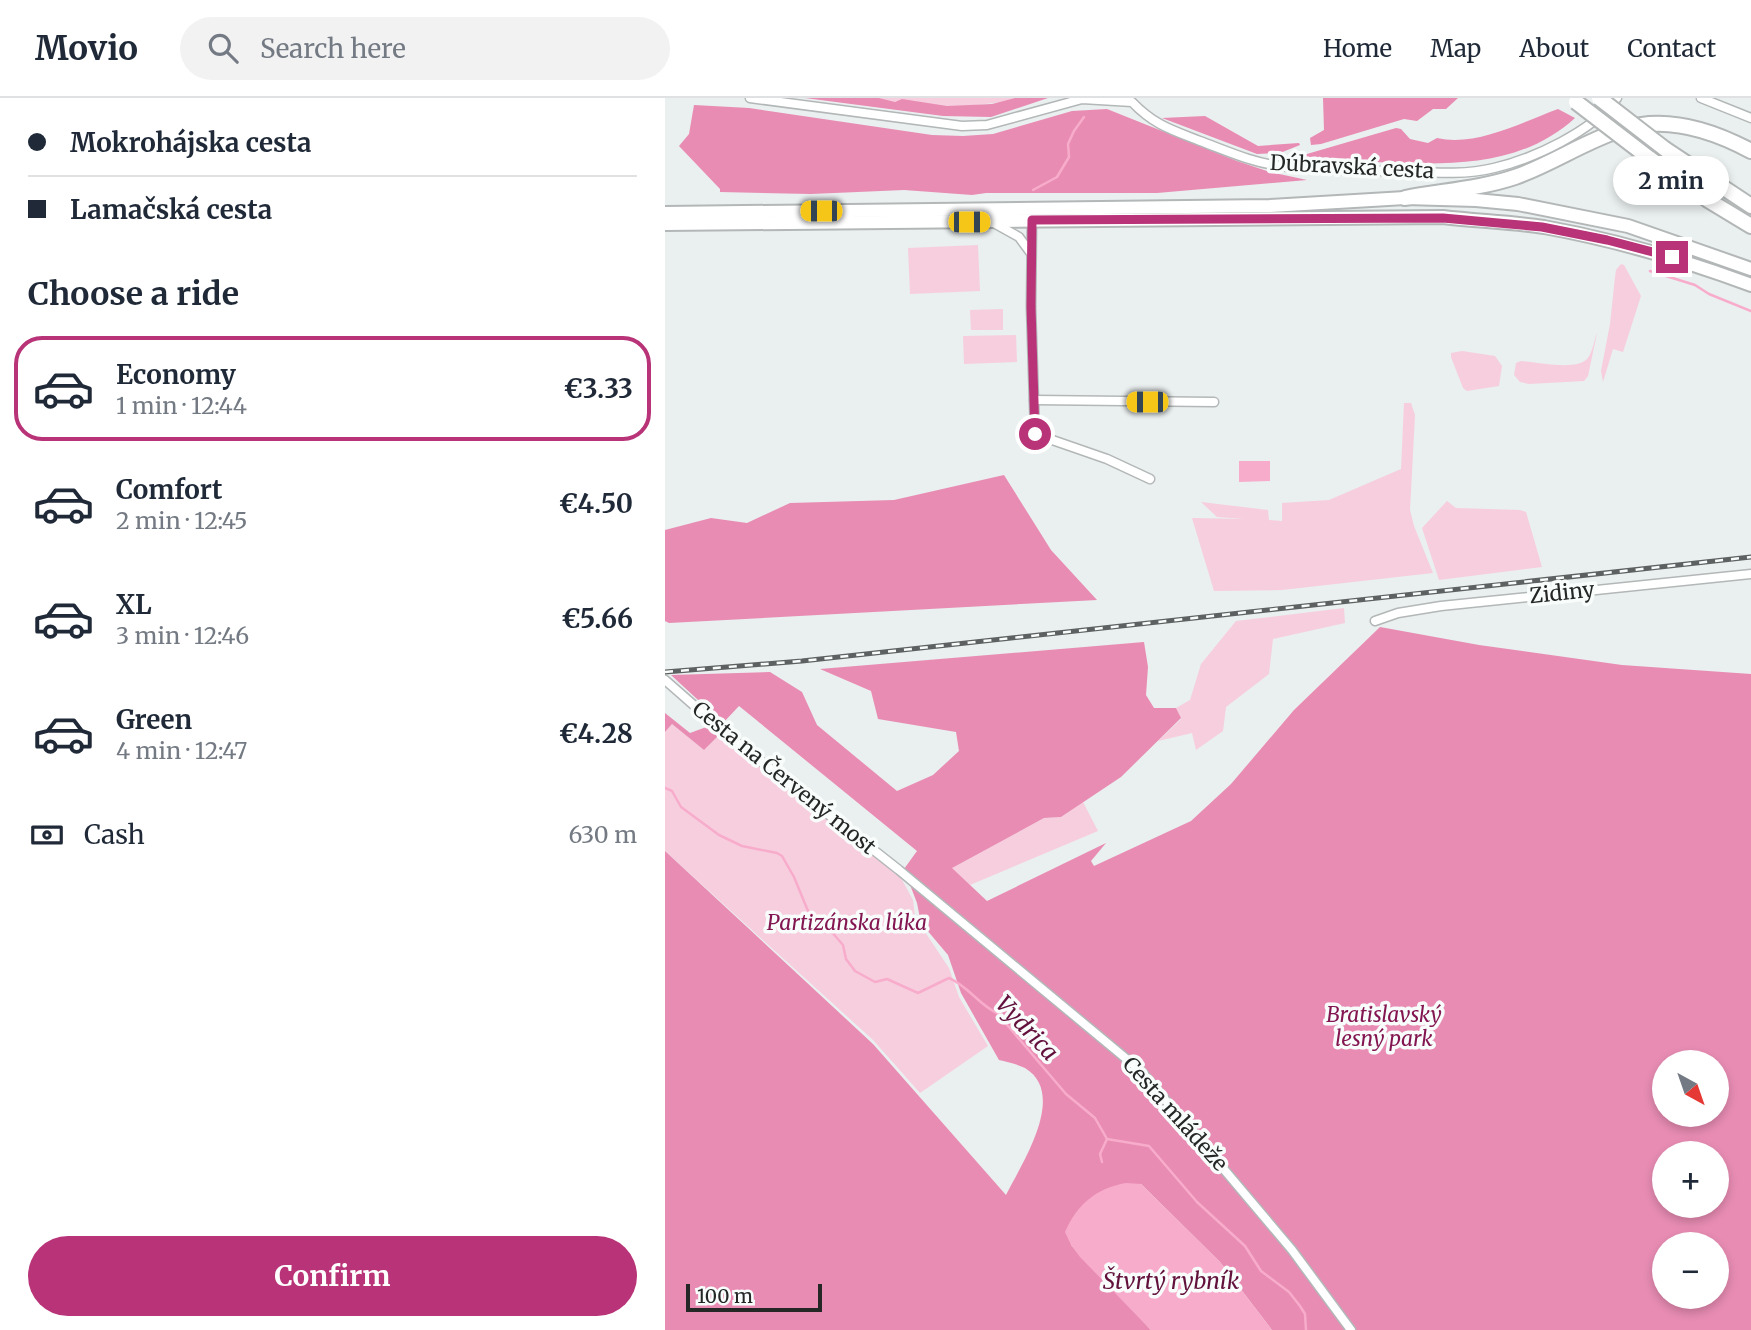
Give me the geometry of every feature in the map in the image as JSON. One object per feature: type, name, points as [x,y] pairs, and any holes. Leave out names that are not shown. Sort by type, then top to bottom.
[{"type":"highway","points":[[1599,98],[1665,149],[1751,206]]},
{"type":"highway","points":[[1573,100],[1708,200],[1751,226]]},
{"type":"highway","points":[[1405,198],[1460,190],[1511,178],[1615,132],[1644,125],[1682,125],[1719,135],[1751,151]]},
{"type":"main road","points":[[665,224],[992,222],[1029,214],[1270,206],[1405,198],[1497,202],[1596,219],[1664,237],[1751,269]]},
{"type":"main road","points":[[665,213],[1455,219],[1542,227],[1607,240],[1672,257],[1751,285]]},
{"type":"street","name":"Dúbravská cesta","points":[[750,98],[962,126],[987,125],[1082,99],[1132,102],[1147,118],[1161,125],[1238,156],[1267,163],[1318,168],[1470,172],[1515,162],[1553,145],[1589,125],[1617,98]]},
{"type":"street","points":[[1701,98],[1751,118]]},
{"type":"street","points":[[1029,214],[1035,434],[1107,459],[1150,479]]},
{"type":"street","points":[[992,222],[1021,239],[1031,256]]},
{"type":"street","points":[[1034,400],[1214,402]]},
{"type":"street","name":"Zidiny","points":[[1375,621],[1398,613],[1441,606],[1751,574]]},
{"type":"street","name":"Cesta na Červený most","points":[[665,680],[730,737],[904,874]]},
{"type":"street","name":"Cesta mládeže","points":[[904,874],[1141,1071],[1292,1250],[1351,1330]]},
{"type":"green space","points":[[805,98],[879,98],[895,102],[902,99],[947,106],[992,104],[1015,98],[1048,98],[991,117],[943,116]]},
{"type":"green space","points":[[879,98],[1015,98],[986,104],[926,106]]},
{"type":"green space","points":[[1323,98],[1458,98],[1446,109],[1433,109],[1417,121],[1404,119],[1311,145],[1310,138],[1324,130]]},
{"type":"green space","points":[[694,105],[749,108],[932,135],[963,136],[993,134],[1072,111],[1107,109],[1237,161],[1307,180],[1157,193],[972,195],[904,190],[811,194],[720,192],[679,146],[689,134]]},
{"type":"green space","points":[[1558,109],[1575,118],[1553,135],[1530,147],[1480,160],[1427,164],[1299,159],[1300,156],[1396,128],[1401,129],[1410,139],[1428,143],[1437,138],[1452,140],[1483,136]]},
{"type":"green space","points":[[1205,116],[1258,146],[1300,145],[1280,153],[1257,154],[1162,118]]},
{"type":"green space","points":[[978,245],[980,291],[910,294],[908,248]]},
{"type":"green space","points":[[1621,264],[1641,296],[1623,352],[1613,349],[1603,382],[1601,371],[1616,270]]},
{"type":"green space","points":[[1003,309],[1003,330],[971,330],[970,310]]},
{"type":"green space","points":[[1597,333],[1588,376],[1584,381],[1529,384],[1520,382],[1514,375],[1516,363],[1521,361],[1566,365],[1582,363],[1592,350]]},
{"type":"green space","points":[[1016,335],[1017,362],[964,364],[963,336]]},
{"type":"green space","points":[[1462,351],[1495,356],[1502,366],[1499,386],[1467,391],[1463,388],[1451,357],[1451,353]]},
{"type":"green space","points":[[1404,403],[1411,403],[1415,415],[1410,510],[1433,573],[1282,590],[1214,591],[1192,518],[1244,519],[1217,517],[1201,502],[1268,510],[1269,520],[1282,521],[1282,503],[1329,500],[1401,469]]},
{"type":"green space","points":[[1004,475],[1051,550],[1097,600],[669,623],[665,621],[665,530],[711,518],[747,523],[790,503],[894,500]]},
{"type":"green space","points":[[1447,501],[1456,508],[1526,512],[1542,567],[1439,580],[1422,528]]},
{"type":"green space","points":[[1344,608],[1345,623],[1273,639],[1269,674],[1226,707],[1223,731],[1196,750],[1192,733],[1158,741],[1181,719],[1176,708],[1190,700],[1201,664],[1236,621]]},
{"type":"green space","name":"Bratislavský lesný park","points":[[1380,627],[1479,645],[1622,665],[1751,674],[1751,1330],[1272,1330],[1220,1262],[1141,1184],[1071,1245],[1151,1330],[665,1330],[665,851],[873,1044],[1006,1195],[1030,1148],[1042,1111],[1042,1094],[1037,1080],[1025,1068],[999,1060],[961,993],[948,955],[921,923],[917,903],[904,869],[917,851],[739,706],[723,723],[671,675],[770,672],[802,692],[817,725],[897,791],[933,775],[959,751],[956,732],[878,719],[871,691],[820,669],[1144,642],[1148,667],[1146,695],[1154,708],[1176,708],[1181,718],[1121,777],[1061,817],[1044,818],[952,868],[987,901],[1106,843],[1091,861],[1094,866],[1191,821],[1231,784],[1294,710]]},
{"type":"green space","points":[[665,713],[690,733],[709,726],[718,736],[704,750],[672,724],[665,732]]},
{"type":"green space","name":"Partizánska lúka","points":[[672,724],[704,750],[718,736],[749,757],[901,878],[913,900],[915,917],[949,968],[959,997],[988,1046],[920,1093],[873,1040],[665,851],[665,732]]},
{"type":"green space","points":[[1083,802],[1098,831],[970,885],[951,868],[1044,818],[1061,817]]},
{"type":"water","points":[[1239,461],[1270,461],[1270,481],[1239,482]]},
{"type":"water","name":"Štvrtý rybník","points":[[1126,1183],[1141,1184],[1220,1262],[1272,1330],[1151,1330],[1080,1257],[1065,1232],[1076,1213],[1089,1199],[1106,1189]]},
{"type":"waterway","points":[[1033,190],[1057,177],[1069,157],[1068,144],[1084,117]]},
{"type":"waterway","points":[[1650,271],[1695,285],[1709,294],[1751,311]]},
{"type":"waterway","name":"Vydrica","points":[[665,788],[672,791],[681,807],[719,835],[742,846],[782,856],[808,911],[824,923],[843,945],[846,959],[855,971],[875,982],[887,979],[918,993],[949,978],[997,1013],[1066,1094],[1095,1118],[1107,1139],[1149,1146],[1197,1202],[1245,1246],[1261,1271],[1289,1292],[1305,1314],[1306,1330]]},
{"type":"waterway","points":[[1102,1162],[1100,1154],[1107,1139]]},
{"type":"railway","points":[[665,672],[802,661],[1751,557]]},
{"type":"route","points":[[1035,434],[1031,307],[1032,220],[1443,218],[1542,227],[1672,257]]}]
